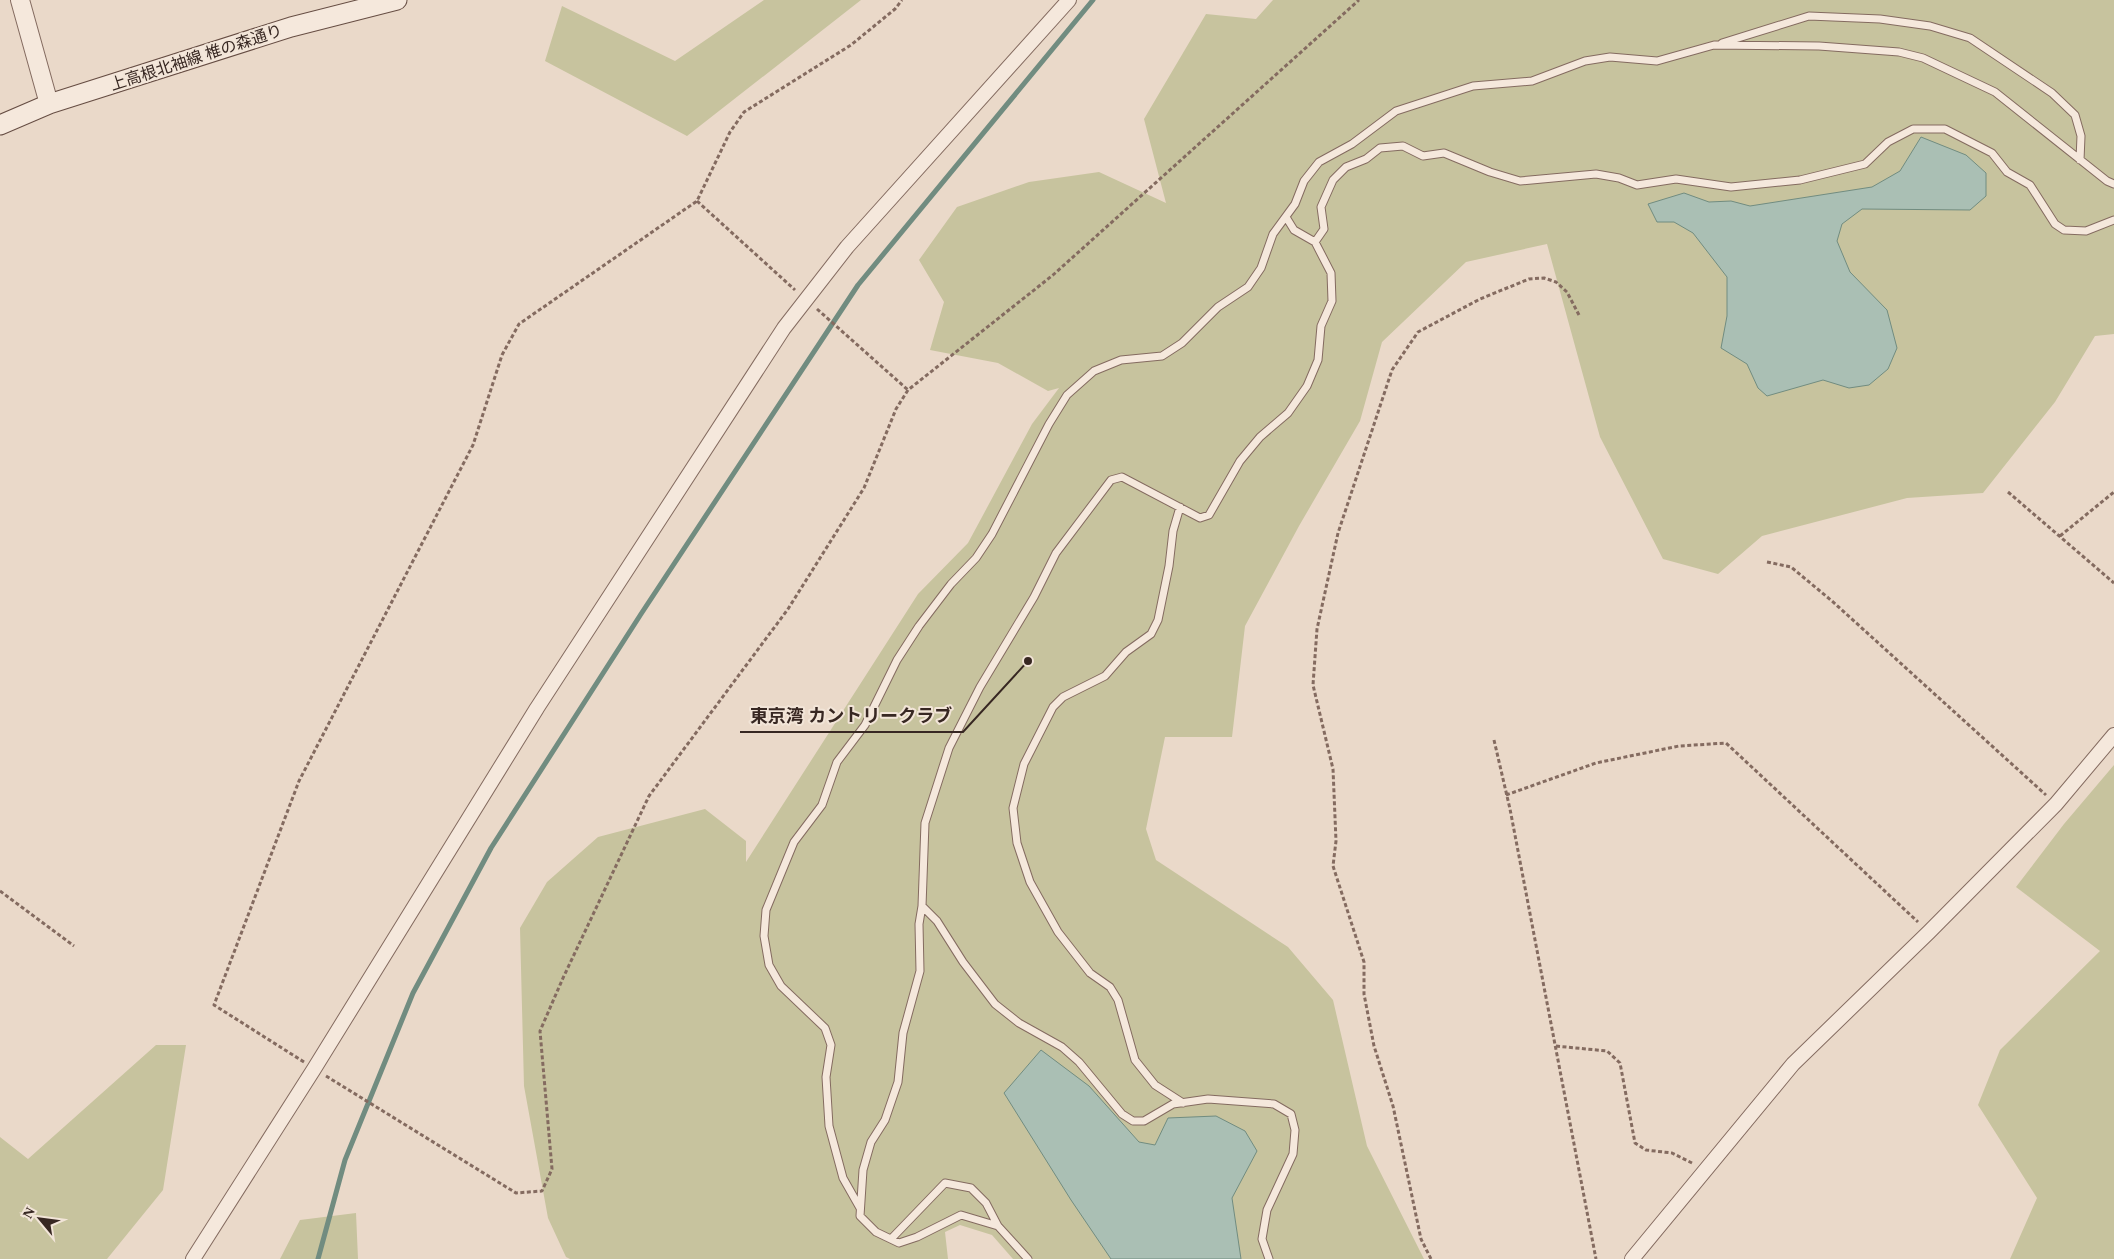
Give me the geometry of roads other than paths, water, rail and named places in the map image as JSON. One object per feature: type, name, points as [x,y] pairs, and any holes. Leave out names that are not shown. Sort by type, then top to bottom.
[{"type":"main road","name":"上高根北袖線 椎の森通り","points":[[0,125],[48,104],[291,27],[397,0]]},
{"type":"street","points":[[20,0],[48,104]]},
{"type":"street","points":[[192,1259],[314,1069],[538,708],[784,328],[807,301],[846,247],[1068,0]]},
{"type":"street","points":[[1632,1259],[1793,1064],[1929,932],[2056,804],[2114,735]]},
{"type":"lane","points":[[860,1208],[843,1178],[829,1126],[826,1077],[831,1045],[825,1028],[781,986],[769,965],[764,936],[766,910],[794,842],[822,805],[837,762],[865,725],[897,660],[914,633],[951,584],[976,558],[992,534],[1049,424],[1067,395],[1094,371],[1121,360],[1162,356],[1182,343],[1218,307],[1248,287],[1261,268],[1273,234],[1295,204],[1304,181],[1319,162],[1352,144],[1396,111],[1473,86],[1532,81],[1585,61],[1610,57],[1657,61],[1809,16],[1880,18],[1930,26],[1970,38],[2052,93],[2075,115],[2081,136],[2080,160]]},
{"type":"lane","points":[[1714,45],[1819,46],[1899,52],[1923,58],[1995,92],[2107,181],[2114,184]]},
{"type":"lane","points":[[1315,242],[1324,229],[1321,207],[1333,180],[1346,167],[1366,159],[1380,148],[1403,146],[1423,156],[1444,153],[1490,172],[1520,181],[1596,174],[1620,178],[1637,185],[1676,179],[1731,187],[1800,180],[1865,164],[1888,142],[1913,129],[1945,129],[1992,153],[2007,172],[2030,185],[2055,224],[2064,230],[2086,231],[2114,220]]},
{"type":"lane","points":[[998,1226],[961,1215],[917,1238],[899,1243],[876,1232],[860,1216],[863,1170],[871,1142],[885,1120],[898,1082],[903,1033],[920,971],[920,924],[925,823],[950,748],[980,687],[1034,597],[1056,553],[1111,480],[1122,477],[1200,518],[1209,515],[1240,461],[1260,437],[1288,413],[1307,386],[1318,360],[1321,326],[1332,301],[1331,273],[1315,242],[1294,230],[1286,217]]},
{"type":"lane","points":[[1180,507],[1173,531],[1169,566],[1158,620],[1151,634],[1126,652],[1105,676],[1063,697],[1053,707],[1024,764],[1013,808],[1017,843],[1030,882],[1058,932],[1090,973],[1110,987],[1118,1000],[1135,1060],[1154,1085],[1183,1103]]},
{"type":"lane","points":[[922,906],[937,922],[963,962],[995,1004],[1019,1023],[1062,1047],[1074,1057],[1122,1114],[1133,1121],[1144,1121],[1173,1104],[1208,1099],[1274,1104],[1290,1114],[1295,1130],[1293,1154],[1267,1210],[1262,1239],[1269,1259]]},
{"type":"lane","points":[[891,1239],[945,1183],[971,1188],[986,1203],[998,1226],[1028,1259]]},
{"type":"waterway","points":[[318,1259],[345,1160],[413,993],[491,848],[641,614],[858,285],[1093,0]]},
{"type":"place","name":"東京湾 カントリークラブ","points":[[1028,661]]}]
